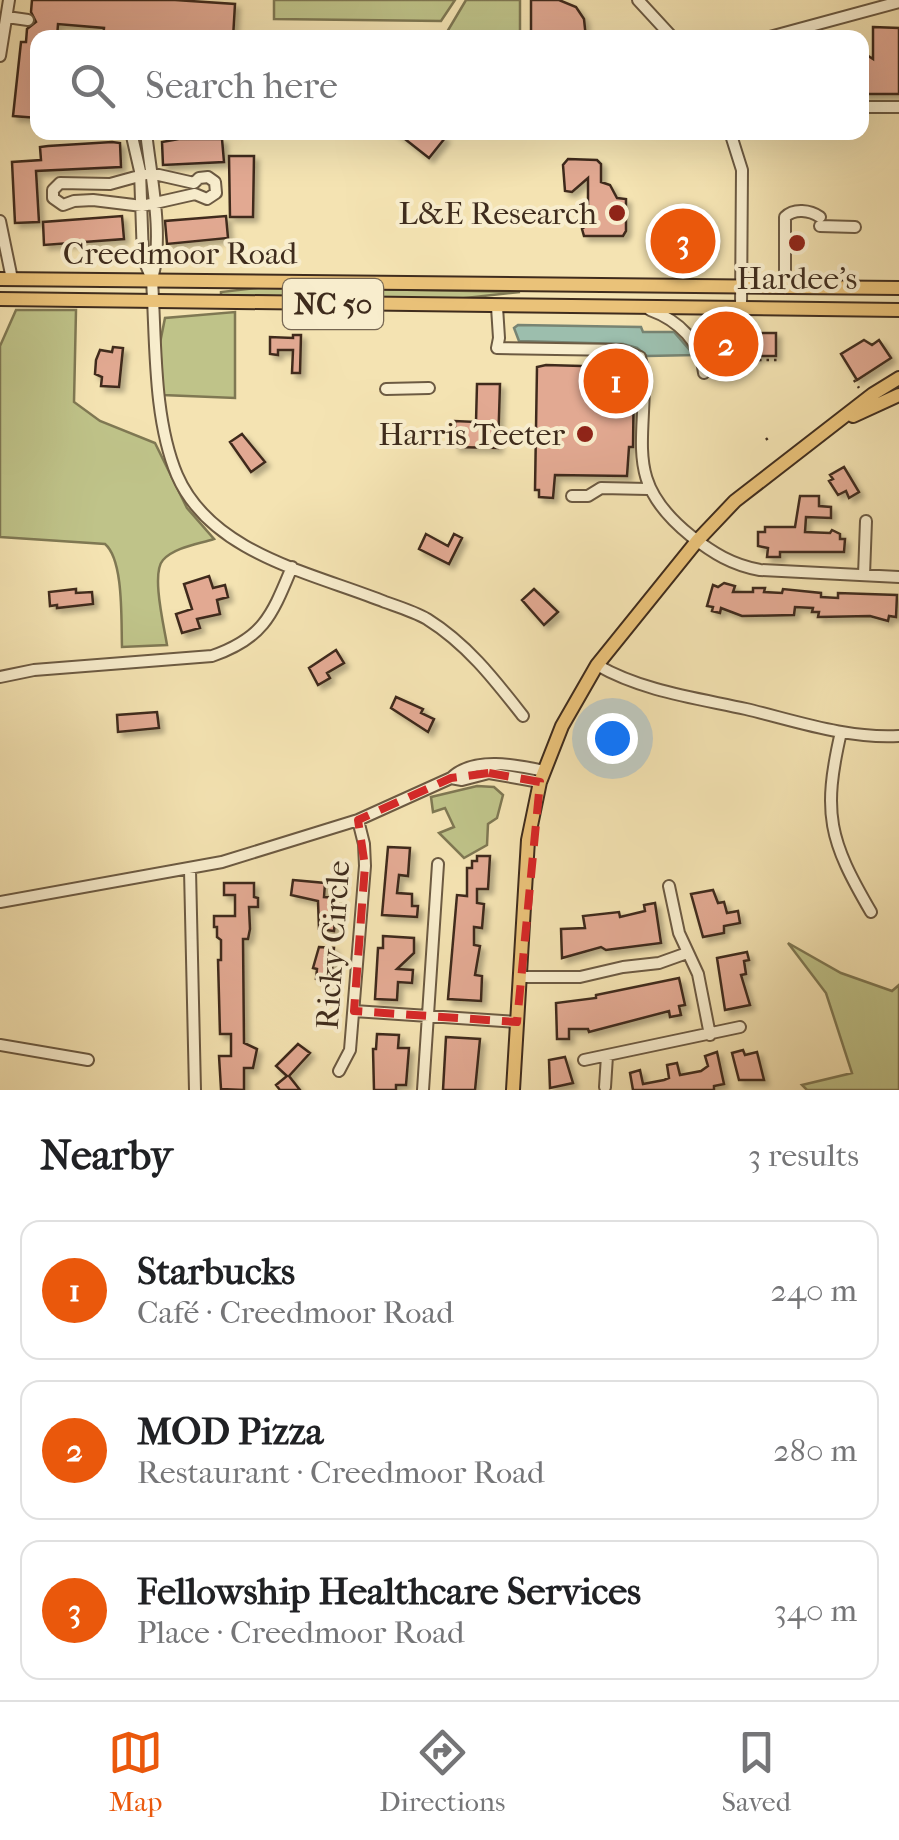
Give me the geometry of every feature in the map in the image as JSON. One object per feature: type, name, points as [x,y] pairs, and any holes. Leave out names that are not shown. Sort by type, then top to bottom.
[{"type":"main road","name":"Creedmoor Road","points":[[6,279],[899,288]]},
{"type":"main road","name":"Creedmoor Road","points":[[0,299],[899,310]]},
{"type":"main road","points":[[513,1090],[528,840],[542,776],[562,726],[597,665],[697,541],[746,492],[899,378]]},
{"type":"main road","points":[[842,420],[899,395]]},
{"type":"street","points":[[0,56],[10,0]]},
{"type":"street","points":[[638,0],[666,30]]},
{"type":"street","points":[[796,30],[899,2]]},
{"type":"street","points":[[7,16],[28,20]]},
{"type":"street","points":[[869,107],[899,107]]},
{"type":"street","points":[[134,140],[145,175]]},
{"type":"street","points":[[146,140],[147,205],[156,260],[152,280],[162,432],[178,478],[200,510],[231,537],[260,554],[425,618],[468,648],[522,716]]},
{"type":"street","points":[[733,140],[742,170],[740,309]]},
{"type":"street","points":[[145,175],[194,189],[147,205],[74,200],[67,205],[59,204],[52,194],[60,183],[73,186],[145,175]]},
{"type":"street","points":[[73,186],[74,200]]},
{"type":"street","points":[[785,270],[785,217],[792,212],[811,212],[820,221],[855,227]]},
{"type":"street","points":[[0,221],[6,279]]},
{"type":"street","points":[[497,306],[497,348],[621,350],[640,357],[644,373],[644,464],[648,489],[662,512],[697,541],[738,566],[760,570],[899,577]]},
{"type":"street","points":[[644,308],[664,316],[690,336],[704,374]]},
{"type":"street","points":[[386,388],[429,388]]},
{"type":"street","points":[[572,496],[588,496],[601,488],[648,489]]},
{"type":"street","points":[[864,576],[866,520]]},
{"type":"street","points":[[0,676],[212,656],[232,649],[266,624],[292,567]]},
{"type":"street","points":[[597,665],[632,682],[842,732],[899,736]]},
{"type":"street","points":[[842,732],[831,777],[833,832],[842,859],[871,912]]},
{"type":"street","points":[[0,902],[190,870],[358,820],[451,778],[462,780],[490,773],[542,776]]},
{"type":"street","name":"Ricky Circle","points":[[338,1071],[350,1050],[354,1011],[364,866],[358,820]]},
{"type":"street","points":[[424,1090],[438,864]]},
{"type":"street","points":[[190,870],[195,1090]]},
{"type":"street","points":[[670,886],[687,952],[698,974],[710,1036]]},
{"type":"street","points":[[520,977],[580,977],[608,969],[660,963],[687,952]]},
{"type":"street","points":[[354,1011],[518,1022]]},
{"type":"street","points":[[584,1060],[740,1027]]},
{"type":"street","points":[[0,1045],[88,1060]]},
{"type":"street","points":[[606,1056],[606,1087]]},
{"type":"path","points":[[708,360],[776,357]]},
{"type":"path","points":[[854,380],[859,388]]},
{"type":"path","points":[[766,438],[770,443]]},
{"type":"highlighted area","points":[[489,773],[540,782],[517,1022],[354,1011],[365,866],[358,820],[451,778]]},
{"type":"green space","points":[[274,0],[455,0],[441,21],[274,19]]},
{"type":"green space","points":[[466,0],[520,0],[520,30],[448,30]]},
{"type":"green space","points":[[264,287],[520,292],[448,300],[221,295]]},
{"type":"green space","points":[[16,310],[76,310],[74,402],[100,421],[155,443],[187,508],[214,539],[187,546],[163,560],[158,576],[159,600],[167,645],[122,647],[116,563],[105,544],[0,537],[0,346]]},
{"type":"green space","points":[[235,312],[235,398],[163,395],[160,343],[165,318]]},
{"type":"green space","points":[[477,786],[494,787],[503,795],[497,818],[488,824],[487,845],[464,858],[439,833],[454,827],[445,808],[433,812],[431,797]]},
{"type":"green space","points":[[788,943],[841,973],[892,991],[899,985],[899,1090],[807,1090],[802,1085],[852,1073],[826,993]]},
{"type":"shaded area","points":[[641,327],[643,332],[674,332],[694,355],[647,356],[623,344],[519,341],[514,328]]},
{"type":"building","points":[[32,0],[235,4],[233,30],[104,30],[58,24],[58,30],[30,30],[30,117],[13,116],[21,42],[26,42],[27,29],[36,22],[31,12]]},
{"type":"building","points":[[531,0],[559,0],[576,7],[585,30],[531,30]]},
{"type":"building","points":[[873,27],[899,28],[899,94],[869,94],[869,56],[873,59]]},
{"type":"building","points":[[222,140],[224,162],[163,165],[162,142]]},
{"type":"building","points":[[406,140],[443,140],[429,158]]},
{"type":"building","points":[[120,143],[121,167],[36,171],[39,222],[15,223],[12,162],[41,160],[40,147]]},
{"type":"building","points":[[229,156],[254,156],[253,217],[230,217]]},
{"type":"building","points":[[568,159],[597,160],[601,164],[601,182],[610,185],[617,198],[626,199],[623,236],[584,236],[582,229],[588,224],[588,178],[572,192],[565,191],[563,165]]},
{"type":"building","points":[[122,216],[124,239],[44,245],[43,222]]},
{"type":"building","points":[[226,216],[228,238],[167,244],[165,221]]},
{"type":"building","points":[[670,219],[697,219],[697,264],[670,263]]},
{"type":"building","points":[[719,333],[776,333],[776,356],[719,356]]},
{"type":"building","points":[[301,335],[300,373],[292,373],[293,350],[270,354],[270,337]]},
{"type":"building","points":[[864,340],[872,345],[879,340],[891,358],[857,380],[841,354]]},
{"type":"building","points":[[113,347],[123,348],[119,387],[101,386],[102,377],[95,374],[96,360],[100,350],[112,352]]},
{"type":"building","name":"Harris Teeter","points":[[537,367],[634,371],[633,447],[629,447],[627,476],[555,475],[553,498],[539,497],[539,490],[535,490]]},
{"type":"building","points":[[477,384],[500,384],[498,448],[455,447],[455,421],[476,422]]},
{"type":"building","points":[[242,434],[265,462],[251,472],[230,442]]},
{"type":"building","points":[[844,467],[859,492],[849,498],[846,491],[838,495],[829,481],[833,479],[830,475]]},
{"type":"building","points":[[800,496],[819,496],[819,506],[831,507],[831,518],[806,517],[805,532],[832,530],[840,534],[840,539],[845,539],[844,552],[780,552],[780,557],[767,557],[768,548],[758,546],[758,532],[765,532],[765,527],[795,527]]},
{"type":"building","points":[[426,534],[448,546],[454,534],[462,538],[449,564],[419,549]]},
{"type":"building","points":[[209,576],[213,588],[225,585],[228,597],[217,600],[220,614],[197,619],[200,628],[182,633],[176,614],[192,609],[184,584]]},
{"type":"building","points":[[713,585],[735,586],[733,592],[765,588],[764,592],[782,593],[783,589],[838,598],[838,593],[897,595],[896,617],[889,616],[888,621],[870,616],[818,617],[819,612],[812,612],[813,608],[795,607],[794,615],[742,616],[721,608],[720,613],[712,611],[713,607],[707,606]]},
{"type":"building","points":[[76,589],[76,593],[92,592],[93,604],[50,606],[49,592]]},
{"type":"building","points":[[534,589],[558,612],[544,625],[522,600]]},
{"type":"building","points":[[336,650],[344,663],[327,673],[330,678],[318,685],[309,668]]},
{"type":"building","points":[[396,697],[423,709],[421,713],[434,719],[428,732],[391,708]]},
{"type":"building","points":[[157,712],[159,728],[118,732],[117,715]]},
{"type":"building","points":[[388,847],[410,848],[408,876],[399,875],[397,893],[412,894],[412,906],[418,906],[417,917],[382,915]]},
{"type":"building","points":[[477,856],[490,856],[488,889],[477,889],[477,903],[484,904],[482,928],[474,927],[474,945],[480,946],[475,975],[482,976],[481,1001],[448,999],[457,895],[467,896],[467,868],[472,868]]},
{"type":"building","points":[[293,880],[325,883],[324,897],[337,898],[334,931],[319,929],[318,901],[291,895]]},
{"type":"building","points":[[224,883],[254,883],[254,897],[258,898],[258,907],[249,907],[250,929],[248,939],[243,939],[244,1043],[257,1049],[253,1068],[244,1068],[244,1090],[221,1089],[219,1056],[231,1056],[231,1034],[220,1034],[221,940],[214,927],[214,916],[235,916],[235,895],[224,895]]},
{"type":"building","points":[[713,890],[718,903],[724,902],[727,913],[738,911],[740,923],[724,926],[724,933],[703,937],[691,894]]},
{"type":"building","points":[[655,903],[661,943],[606,950],[601,947],[562,958],[561,929],[585,928],[583,916],[619,912],[620,917],[645,911],[644,905]]},
{"type":"building","points":[[383,936],[414,938],[414,953],[397,969],[413,970],[412,983],[398,982],[397,1000],[375,999],[378,948],[383,948]]},
{"type":"building","points":[[319,947],[334,948],[331,981],[316,979],[317,969],[313,968]]},
{"type":"building","points":[[747,952],[746,974],[741,975],[750,1005],[725,1010],[717,958]]},
{"type":"building","points":[[679,978],[685,1005],[679,1006],[681,1015],[670,1017],[669,1011],[589,1032],[569,1029],[569,1039],[557,1039],[556,1003],[596,998]]},
{"type":"building","points":[[377,1034],[399,1035],[398,1048],[409,1048],[406,1085],[396,1085],[396,1090],[374,1090],[373,1049]]},
{"type":"building","points":[[446,1037],[480,1039],[475,1090],[443,1090]]},
{"type":"building","points":[[298,1044],[310,1053],[289,1076],[300,1090],[280,1090],[276,1085],[287,1076],[276,1066]]},
{"type":"building","points":[[743,1050],[745,1055],[757,1052],[764,1080],[739,1080],[732,1053]]},
{"type":"building","points":[[717,1052],[724,1084],[714,1086],[714,1090],[633,1090],[630,1073],[640,1070],[643,1084],[664,1080],[669,1078],[667,1065],[677,1063],[680,1075],[701,1071],[708,1066],[705,1056]]},
{"type":"building","points":[[565,1057],[573,1083],[550,1088],[549,1060]]},
{"type":"place","name":"L&E Research","points":[[617,213]]},
{"type":"place","name":"Fellowship Healthcare Services","points":[[683,241]]},
{"type":"place","name":"Hardee's","points":[[797,243]]},
{"type":"place","name":"MOD Pizza","points":[[726,344]]},
{"type":"place","name":"Starbucks","points":[[616,381]]},
{"type":"place","name":"Harris Teeter","points":[[585,434]]}]
